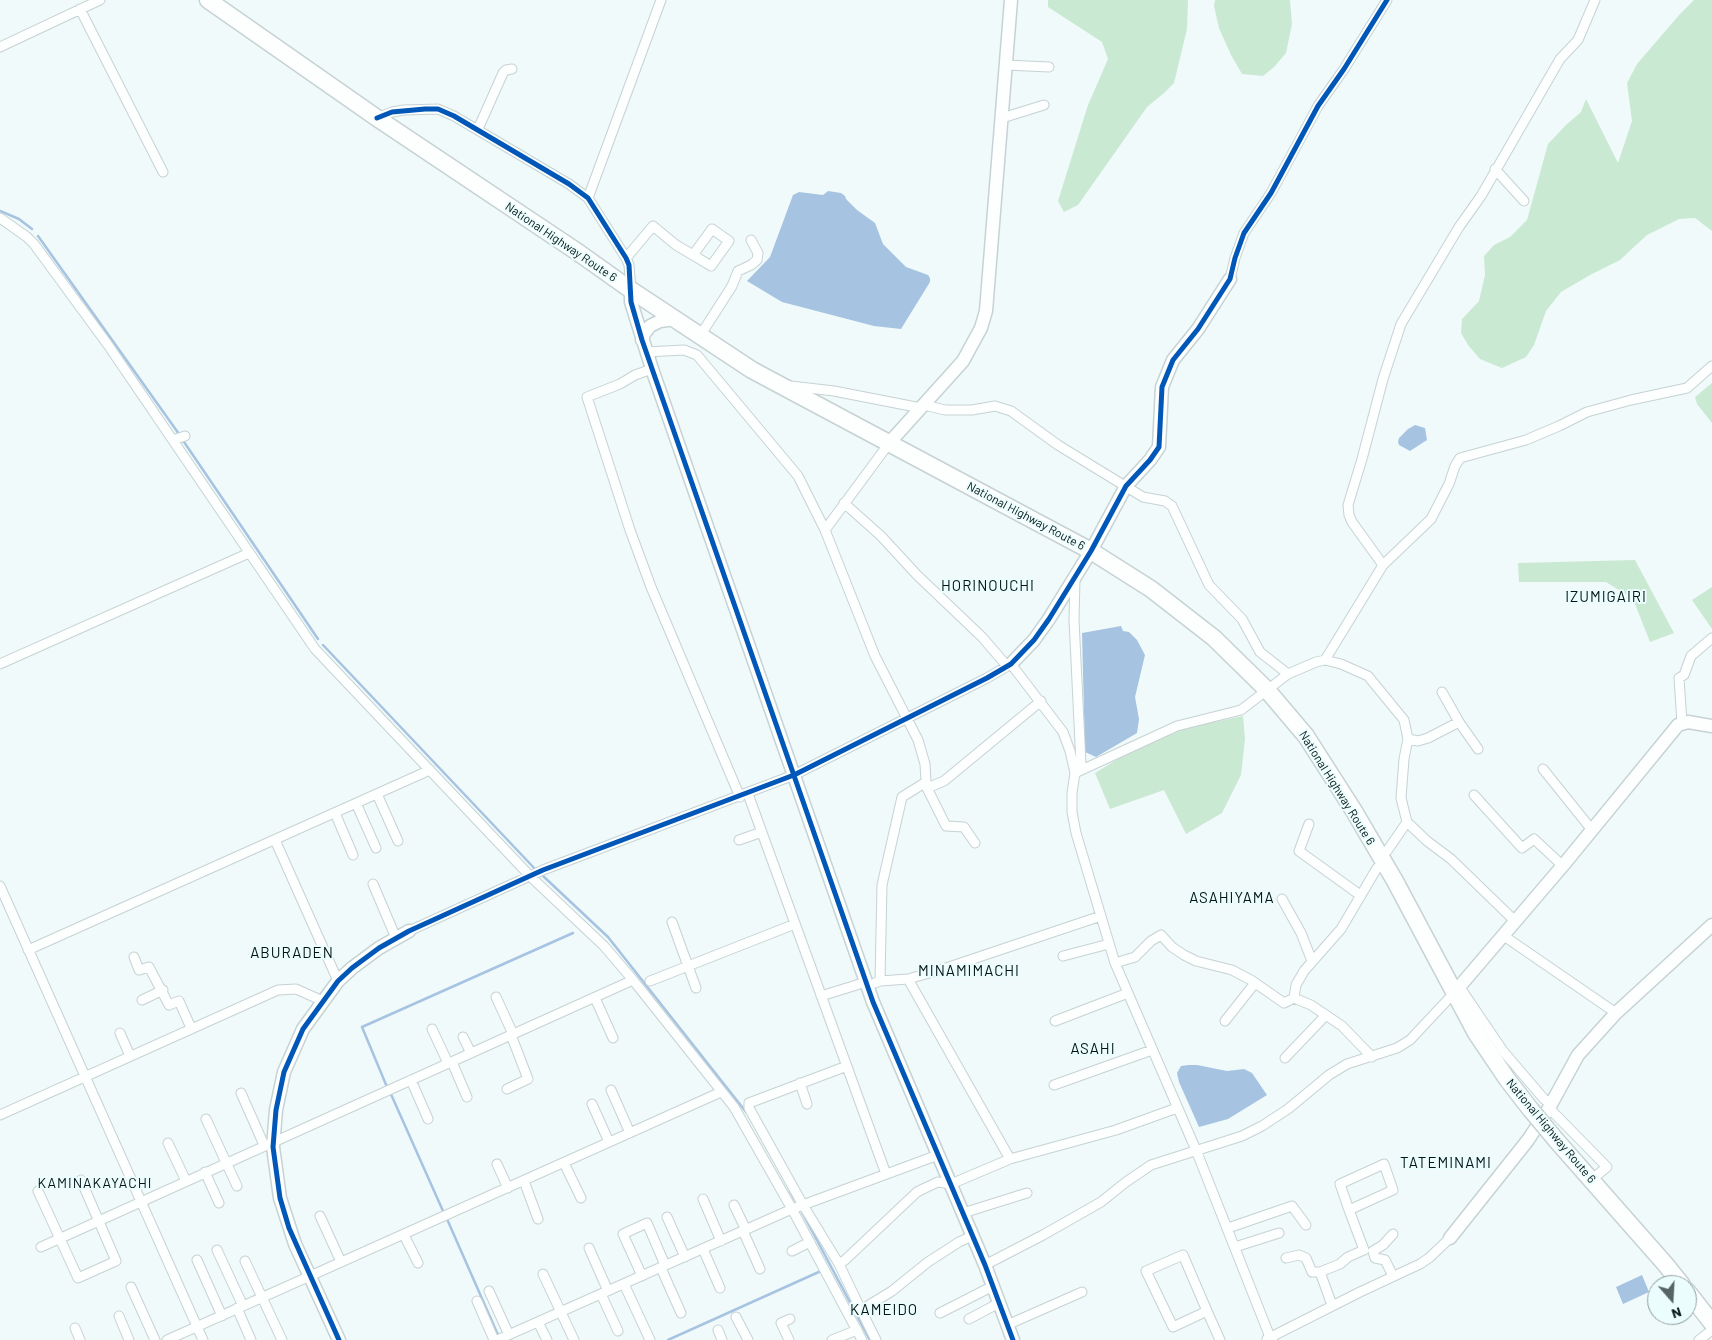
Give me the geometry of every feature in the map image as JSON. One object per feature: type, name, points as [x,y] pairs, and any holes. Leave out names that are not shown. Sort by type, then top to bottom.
[{"type":"highway","name":"National Highway Route 6","points":[[208,0],[377,118],[630,290],[752,370],[1091,551],[1151,590],[1214,638],[1267,690],[1306,736],[1354,811],[1456,989],[1476,1033],[1507,1079],[1556,1140],[1673,1275]]},
{"type":"highway","points":[[1697,1304],[1712,1323]]},
{"type":"street","points":[[0,47],[100,0]]},
{"type":"street","points":[[652,0],[657,13]]},
{"type":"street","points":[[588,198],[661,0]]},
{"type":"street","points":[[825,530],[890,442],[963,361],[981,328],[986,311],[1010,0]]},
{"type":"street","points":[[269,1143],[284,1072],[303,1029],[338,981],[379,948],[409,931],[543,870],[794,776],[987,678],[1009,665],[1034,640],[1091,551],[1126,486],[1150,460],[1159,447],[1162,387],[1173,360],[1198,329],[1230,279],[1244,233],[1271,193],[1318,106],[1344,69],[1386,0]]},
{"type":"street","points":[[1383,565],[1352,522],[1348,505],[1383,379],[1401,324],[1459,227],[1481,196],[1560,59],[1578,40],[1595,0]]},
{"type":"street","points":[[80,9],[163,172]]},
{"type":"street","points":[[1006,65],[1049,67]]},
{"type":"street","points":[[478,129],[503,73],[506,70],[512,69]]},
{"type":"street","points":[[1002,118],[1044,105]]},
{"type":"street","points":[[377,118],[404,110],[438,109],[478,129],[569,184],[588,198],[626,258],[629,265],[631,302],[644,346],[867,984],[888,1038],[985,1265],[1013,1340]]},
{"type":"street","points":[[1495,169],[1524,200]]},
{"type":"street","points":[[0,218],[34,244],[108,345],[315,649],[531,877],[604,946],[734,1107],[792,1209],[862,1340]]},
{"type":"street","points":[[626,258],[653,226],[676,245],[693,255]]},
{"type":"street","points":[[700,336],[732,286],[738,271],[757,260],[758,253],[751,240]]},
{"type":"street","points":[[644,346],[644,334],[650,326],[660,320],[675,319]]},
{"type":"street","points":[[644,346],[684,350],[698,355],[798,476],[825,530],[875,656],[908,717],[918,740],[925,764],[927,785],[946,826],[964,827],[975,843]]},
{"type":"street","points":[[1325,660],[1383,565],[1431,520],[1460,458],[1526,440],[1587,412],[1687,388],[1712,366]]},
{"type":"street","points":[[652,369],[635,374],[620,384],[587,397],[651,587],[762,832],[886,1174]]},
{"type":"street","points":[[781,385],[834,391],[945,410],[972,410],[995,406],[1010,411],[1058,445],[1143,498],[1165,501],[1172,506],[1209,585],[1242,619],[1260,652],[1288,674]]},
{"type":"street","points":[[173,440],[186,436]]},
{"type":"street","points":[[844,503],[881,536],[1009,665],[1041,701],[1063,732],[1075,773],[1072,812],[1076,833],[1115,963],[1228,1228],[1269,1339],[1430,1258],[1450,1238],[1528,1140],[1550,1106],[1578,1055],[1616,1013],[1712,925]]},
{"type":"street","points":[[0,664],[249,553]]},
{"type":"street","points":[[1075,575],[1074,620],[1081,764],[1075,773]]},
{"type":"street","points":[[1682,723],[1678,678],[1684,675],[1691,656],[1712,638]]},
{"type":"street","points":[[1075,773],[1177,726],[1241,710],[1288,674],[1325,660],[1348,666],[1368,676],[1404,720],[1408,739],[1401,798],[1407,822],[1427,841],[1451,859],[1516,922]]},
{"type":"street","points":[[1442,692],[1458,722],[1478,748]]},
{"type":"street","points":[[880,981],[882,885],[902,797],[927,785],[944,781],[961,769],[978,752],[1041,701]]},
{"type":"street","points":[[1408,739],[1428,738],[1458,722]]},
{"type":"street","points":[[985,1265],[1101,1202],[1151,1165],[1242,1136],[1288,1110],[1329,1075],[1347,1064],[1397,1048],[1410,1040],[1516,922],[1678,724],[1688,722],[1712,726]]},
{"type":"street","points":[[1543,769],[1592,830]]},
{"type":"street","points":[[28,950],[430,770]]},
{"type":"street","points":[[377,794],[398,841]]},
{"type":"street","points":[[1474,795],[1522,848],[1534,839],[1563,866]]},
{"type":"street","points":[[356,803],[376,848]]},
{"type":"street","points":[[334,813],[354,855]]},
{"type":"street","points":[[1387,851],[1407,822]]},
{"type":"street","points":[[1309,824],[1299,851],[1360,895]]},
{"type":"street","points":[[739,840],[762,832]]},
{"type":"street","points":[[275,840],[338,981]]},
{"type":"street","points":[[1294,998],[1296,985],[1312,961],[1341,929],[1377,868]]},
{"type":"street","points":[[373,884],[396,938]]},
{"type":"street","points":[[0,886],[202,1340]]},
{"type":"street","points":[[1282,900],[1301,933],[1312,961]]},
{"type":"street","points":[[821,996],[880,981],[908,979],[940,970],[1101,916]]},
{"type":"street","points":[[672,922],[696,988]]},
{"type":"street","points":[[650,981],[795,924]]},
{"type":"street","points":[[1115,963],[1135,957],[1151,941],[1161,935],[1172,946],[1196,961],[1232,970],[1284,1003],[1294,998],[1311,1005],[1342,1026],[1372,1057]]},
{"type":"street","points":[[1504,936],[1616,1013]]},
{"type":"street","points":[[1063,956],[1109,944]]},
{"type":"street","points":[[134,957],[139,970],[150,967],[169,1005],[179,1001],[191,1028]]},
{"type":"street","points":[[908,979],[1010,1159]]},
{"type":"street","points":[[41,1247],[633,980]]},
{"type":"street","points":[[1225,1021],[1255,983]]},
{"type":"street","points":[[0,1115],[278,990],[296,989],[324,1001]]},
{"type":"street","points":[[1456,989],[1503,1051],[1550,1106],[1607,1167],[1591,1180]]},
{"type":"street","points":[[142,1000],[163,990]]},
{"type":"street","points":[[1055,1021],[1128,993]]},
{"type":"street","points":[[496,997],[528,1079],[507,1089]]},
{"type":"street","points":[[595,998],[613,1038]]},
{"type":"street","points":[[1285,1058],[1326,1014]]},
{"type":"street","points":[[432,1029],[467,1098]]},
{"type":"street","points":[[120,1033],[130,1056]]},
{"type":"street","points":[[464,1036],[471,1053]]},
{"type":"street","points":[[1054,1085],[1152,1050]]},
{"type":"street","points":[[847,1066],[748,1103],[803,1205],[839,1264],[876,1340]]},
{"type":"street","points":[[411,1080],[428,1119]]},
{"type":"street","points":[[800,1083],[807,1104]]},
{"type":"street","points":[[611,1090],[630,1133]]},
{"type":"street","points":[[167,1340],[721,1092]]},
{"type":"street","points":[[241,1093],[269,1143],[280,1198],[295,1244],[339,1340]]},
{"type":"street","points":[[592,1104],[609,1142]]},
{"type":"street","points":[[839,1264],[917,1192],[938,1182],[951,1184],[1010,1159],[1116,1130],[1177,1108]]},
{"type":"street","points":[[206,1119],[237,1186]]},
{"type":"street","points":[[168,1143],[186,1181]]},
{"type":"street","points":[[502,1338],[792,1209],[938,1155]]},
{"type":"street","points":[[564,1163],[581,1198]]},
{"type":"street","points":[[497,1164],[508,1188]]},
{"type":"street","points":[[1286,1258],[1299,1255],[1306,1258],[1312,1272],[1320,1272],[1340,1264],[1348,1257],[1364,1250],[1349,1210],[1340,1184],[1384,1164],[1393,1190],[1349,1210]]},
{"type":"street","points":[[205,1172],[219,1203]]},
{"type":"street","points":[[38,1192],[78,1278],[116,1261],[81,1180]]},
{"type":"street","points":[[524,1181],[538,1219]]},
{"type":"street","points":[[963,1213],[1028,1194]]},
{"type":"street","points":[[703,1199],[721,1241]]},
{"type":"street","points":[[734,1205],[760,1269]]},
{"type":"street","points":[[1228,1228],[1292,1206],[1306,1224]]},
{"type":"street","points":[[320,1216],[341,1262]]},
{"type":"street","points":[[667,1217],[684,1257]]},
{"type":"street","points":[[642,1276],[623,1234],[647,1223],[681,1312]]},
{"type":"street","points":[[1235,1247],[1279,1233]]},
{"type":"street","points":[[404,1234],[418,1264]]},
{"type":"street","points":[[1393,1234],[1383,1245],[1373,1251],[1375,1258],[1385,1260],[1393,1276]]},
{"type":"street","points":[[861,1310],[892,1291],[928,1262],[972,1236]]},
{"type":"street","points":[[792,1251],[810,1242]]},
{"type":"street","points":[[589,1248],[618,1331]]},
{"type":"street","points":[[703,1249],[720,1288]]},
{"type":"street","points":[[217,1250],[251,1340]]},
{"type":"street","points":[[1207,1311],[1173,1327],[1146,1271],[1183,1255],[1220,1340]]},
{"type":"street","points":[[197,1260],[222,1316]]},
{"type":"street","points":[[245,1262],[282,1340]]},
{"type":"street","points":[[1320,1272],[1332,1306]]},
{"type":"street","points":[[544,1274],[574,1340]]},
{"type":"street","points":[[624,1284],[650,1340]]},
{"type":"street","points":[[940,1313],[993,1286]]},
{"type":"street","points":[[131,1287],[155,1340]]},
{"type":"street","points":[[489,1291],[502,1338]]},
{"type":"street","points":[[1007,1325],[1082,1292]]},
{"type":"street","points":[[477,1301],[502,1338]]},
{"type":"street","points":[[969,1319],[999,1303]]},
{"type":"street","points":[[119,1316],[130,1340]]},
{"type":"street","points":[[736,1317],[748,1340]]},
{"type":"street","points":[[789,1340],[781,1323],[790,1320]]},
{"type":"street","points":[[538,1322],[547,1340]]},
{"type":"street","points":[[75,1328],[80,1340]]},
{"type":"street","points":[[718,1330],[722,1340]]},
{"type":"street","points":[[832,1340],[857,1330]]},
{"type":"street","points":[[1699,1340],[1712,1330]]},
{"type":"green space","points":[[1048,0],[1188,0],[1187,29],[1174,83],[1147,107],[1078,205],[1064,212],[1058,201],[1088,105],[1108,59],[1102,42],[1048,7]]},
{"type":"green space","points":[[1215,0],[1290,0],[1292,24],[1286,53],[1263,76],[1242,74],[1219,28],[1214,6]]},
{"type":"green space","points":[[1694,0],[1712,0],[1712,231],[1695,218],[1679,219],[1647,235],[1620,260],[1561,292],[1546,311],[1534,345],[1526,357],[1502,368],[1480,359],[1461,333],[1462,319],[1479,301],[1485,275],[1484,256],[1494,245],[1510,237],[1527,220],[1548,144],[1581,112],[1586,99],[1618,163],[1632,121],[1627,83],[1637,64]]},
{"type":"green space","points":[[1712,383],[1712,423],[1697,404],[1695,397]]},
{"type":"green space","points":[[1635,560],[1674,633],[1650,642],[1633,599],[1606,582],[1519,582],[1518,563]]},
{"type":"green space","points":[[1712,587],[1712,629],[1692,600]]},
{"type":"green space","points":[[1243,716],[1245,739],[1241,775],[1222,813],[1186,834],[1164,790],[1110,809],[1095,773],[1131,751],[1189,727]]},
{"type":"water","points":[[828,191],[841,193],[845,196],[857,210],[875,223],[883,244],[906,267],[928,275],[930,278],[930,282],[901,329],[874,326],[782,302],[747,281],[770,257],[793,195],[799,192],[823,195]]},
{"type":"water","points":[[1415,425],[1425,428],[1427,440],[1410,451],[1399,445],[1398,442],[1399,438],[1408,429]]},
{"type":"water","points":[[1121,626],[1123,631],[1129,632],[1137,640],[1145,655],[1135,697],[1139,719],[1137,733],[1096,757],[1085,752],[1082,633]]},
{"type":"water","points":[[1189,1065],[1227,1071],[1244,1069],[1252,1073],[1267,1095],[1228,1119],[1199,1127],[1179,1082],[1177,1073],[1181,1066]]},
{"type":"water","points":[[1642,1275],[1647,1287],[1647,1293],[1623,1304],[1616,1287]]},
{"type":"waterway","points":[[0,211],[19,219],[32,229]]},
{"type":"waterway","points":[[38,236],[179,434]]},
{"type":"waterway","points":[[182,439],[318,639]]},
{"type":"waterway","points":[[323,645],[536,870]]},
{"type":"waterway","points":[[542,875],[608,937],[746,1112]]},
{"type":"waterway","points":[[387,1087],[362,1027],[573,933]]},
{"type":"waterway","points":[[390,1092],[443,1211]]},
{"type":"waterway","points":[[790,1191],[795,1200]]},
{"type":"waterway","points":[[802,1212],[870,1340]]},
{"type":"waterway","points":[[447,1219],[498,1335]]},
{"type":"waterway","points":[[668,1340],[821,1271]]},
{"type":"cycle path","points":[[339,1340],[289,1228],[280,1198],[273,1147],[276,1110],[284,1072],[303,1029],[338,981],[379,948],[409,931],[543,870],[794,775],[987,678],[1011,664],[1034,640],[1049,619],[1091,551],[1126,486],[1150,460],[1159,447],[1162,387],[1173,360],[1198,329],[1230,279],[1244,233],[1271,193],[1318,106],[1344,69],[1387,0]]},
{"type":"cycle path","points":[[377,118],[392,112],[425,109],[438,109],[454,116],[569,184],[588,198],[626,258],[629,265],[631,302],[642,340],[873,1002],[985,1265],[1013,1340]]},
{"type":"district","name":"HORINOUCHI","points":[[988,586]]},
{"type":"district","name":"IZUMIGAIRI","points":[[1606,597]]},
{"type":"district","name":"ASAHIYAMA","points":[[1232,898]]},
{"type":"district","name":"ABURADEN","points":[[292,953]]},
{"type":"district","name":"MINAMIMACHI","points":[[969,971]]},
{"type":"district","name":"ASAHI","points":[[1093,1049]]},
{"type":"district","name":"TATEMINAMI","points":[[1446,1163]]},
{"type":"district","name":"KAMINAKAYACHI","points":[[95,1183]]},
{"type":"district","name":"KAMEIDO","points":[[884,1310]]}]
